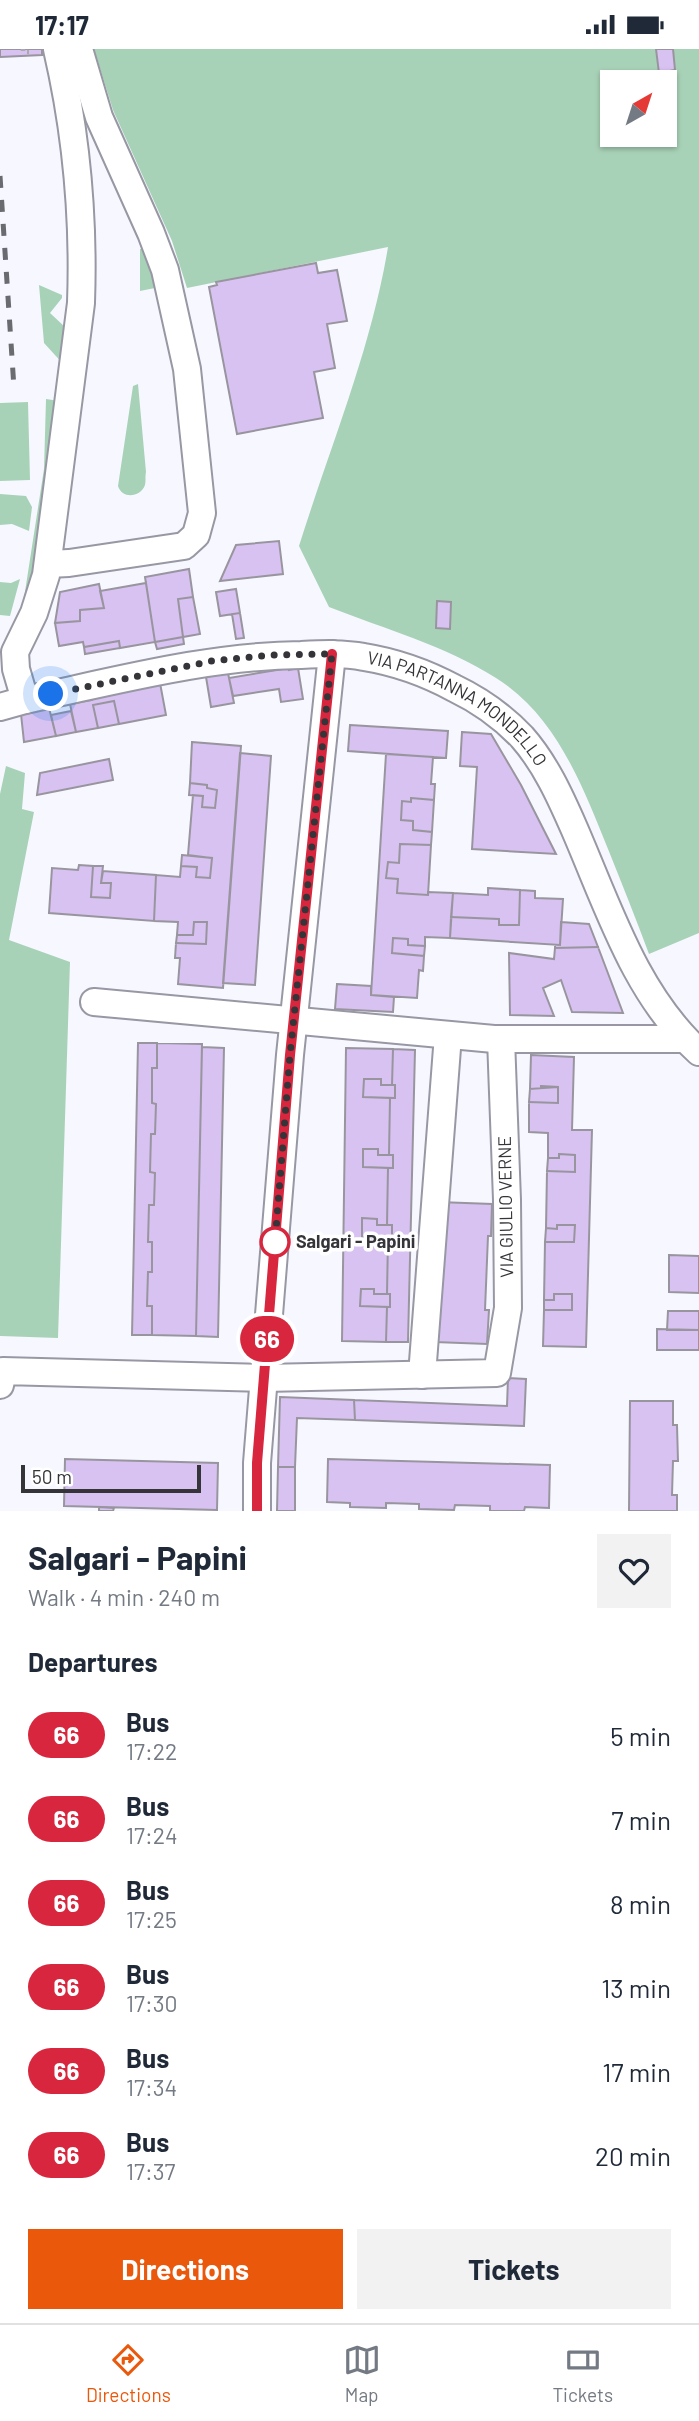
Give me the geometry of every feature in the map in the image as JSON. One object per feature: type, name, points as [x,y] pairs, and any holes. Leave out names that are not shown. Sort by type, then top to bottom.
[{"type":"street","points":[[48,564],[184,547],[196,535],[202,513],[187,369],[164,270],[151,233],[99,117],[79,49]]},
{"type":"street","points":[[0,665],[18,644],[34,613],[48,564],[77,348],[83,269],[76,169],[47,51]]},
{"type":"street","points":[[12,703],[18,644]]},
{"type":"street","points":[[257,1511],[257,1463],[294,1021],[332,654]]},
{"type":"street","name":"VIA PARTANNA MONDELLO","points":[[12,703],[212,661],[272,655],[332,654],[376,659],[434,678],[496,712],[522,737],[541,763],[562,801],[639,975],[656,1004],[692,1046]]},
{"type":"street","points":[[94,1002],[501,1039],[692,1046]]},
{"type":"street","points":[[2,1378],[422,1375],[448,1035]]},
{"type":"street","name":"VIA GIULIO VERNE","points":[[422,1375],[496,1373],[508,1308],[501,1039]]},
{"type":"path","points":[[23,49],[23,52],[47,51]]},
{"type":"green space","points":[[94,49],[699,49],[699,933],[649,954],[577,777],[551,732],[535,712],[517,693],[477,667],[436,647],[329,607],[299,546],[361,361],[388,247],[187,288],[172,241],[113,110]]},
{"type":"green space","points":[[140,249],[144,249],[155,288],[140,291]]},
{"type":"green space","points":[[39,285],[62,295],[50,313],[65,327],[65,366],[44,343]]},
{"type":"green space","points":[[138,384],[145,485],[139,492],[127,495],[118,486],[133,386]]},
{"type":"green space","points":[[46,399],[59,401],[33,580],[22,611],[44,469]]},
{"type":"green space","points":[[28,402],[30,480],[0,481],[0,403]]},
{"type":"green space","points":[[0,494],[26,496],[32,507],[29,531],[12,524],[0,525]]},
{"type":"green space","points":[[20,579],[10,616],[0,615],[0,582],[11,583]]},
{"type":"green space","points":[[6,766],[25,773],[22,809],[34,812],[9,940],[70,962],[58,1338],[0,1336],[0,794]]},
{"type":"building","points":[[0,49],[42,49],[42,55],[0,57]]},
{"type":"building","points":[[656,49],[673,49],[675,70],[659,70]]},
{"type":"building","points":[[316,263],[318,273],[337,270],[347,321],[327,324],[335,368],[314,372],[323,418],[237,434],[209,287],[217,285],[216,282]]},
{"type":"building","points":[[279,541],[283,574],[220,581],[236,545]]},
{"type":"building","points":[[189,569],[193,597],[178,599],[183,637],[155,642],[145,577]]},
{"type":"building","points":[[146,583],[155,642],[120,648],[119,641],[84,647],[83,642],[59,646],[55,623],[80,621],[80,610],[104,608],[100,591]]},
{"type":"building","points":[[99,584],[104,608],[80,610],[80,621],[55,623],[60,592]]},
{"type":"building","points":[[236,589],[240,613],[220,616],[216,592]]},
{"type":"building","points":[[193,597],[200,634],[183,637],[178,599]]},
{"type":"building","points":[[437,601],[451,602],[450,629],[436,628]]},
{"type":"building","points":[[240,613],[244,638],[236,639],[232,614]]},
{"type":"building","points":[[183,637],[184,644],[157,649],[155,642]]},
{"type":"building","points":[[119,641],[120,648],[85,654],[84,647]]},
{"type":"building","points":[[298,668],[303,699],[281,702],[279,689],[233,696],[229,678]]},
{"type":"building","points":[[228,673],[234,703],[211,707],[206,677]]},
{"type":"building","points":[[160,683],[166,715],[119,724],[114,701],[93,705],[98,728],[76,732],[70,704],[92,700],[92,696]]},
{"type":"building","points":[[114,701],[119,724],[98,728],[93,705]]},
{"type":"building","points":[[49,708],[56,736],[24,742],[21,714]]},
{"type":"building","points":[[71,711],[76,732],[56,736],[51,715]]},
{"type":"building","points":[[350,725],[448,731],[446,758],[348,751]]},
{"type":"building","points":[[462,732],[491,734],[556,854],[472,849],[477,767],[460,766]]},
{"type":"building","points":[[192,742],[241,746],[223,988],[178,984],[180,958],[175,958],[176,943],[206,944],[207,922],[194,922],[193,935],[177,935],[178,922],[154,921],[156,875],[180,877],[181,866],[197,867],[196,877],[210,878],[212,858],[188,855],[193,795],[203,796],[202,807],[215,808],[217,790],[207,788],[207,785],[190,783]]},
{"type":"building","points":[[240,753],[271,756],[255,985],[223,983]]},
{"type":"building","points":[[386,754],[433,757],[431,784],[435,784],[434,800],[411,798],[411,802],[402,801],[401,820],[413,821],[413,830],[432,832],[431,845],[400,844],[399,863],[388,862],[386,878],[398,879],[397,893],[453,893],[450,938],[425,937],[425,946],[408,945],[408,939],[393,938],[392,953],[424,956],[423,971],[419,970],[417,998],[371,995]]},
{"type":"building","points":[[109,759],[113,780],[37,795],[40,773]]},
{"type":"building","points":[[190,783],[207,785],[207,788],[217,790],[215,808],[202,807],[203,796],[189,795]]},
{"type":"building","points":[[411,798],[434,800],[432,832],[413,830],[413,821],[401,820],[402,801],[411,802]]},
{"type":"building","points":[[400,844],[431,845],[428,895],[397,893],[398,879],[386,878],[388,862],[399,863]]},
{"type":"building","points":[[182,855],[212,858],[210,878],[196,877],[197,867],[181,866]]},
{"type":"building","points":[[79,865],[93,866],[91,897],[110,898],[111,883],[101,883],[103,871],[156,875],[154,921],[49,913],[52,868],[78,870]]},
{"type":"building","points":[[93,866],[103,866],[101,883],[111,883],[110,898],[91,897]]},
{"type":"building","points":[[488,888],[520,890],[519,925],[499,925],[499,919],[451,917],[453,893],[488,895]]},
{"type":"building","points":[[520,890],[535,891],[535,898],[563,899],[560,945],[450,938],[451,917],[499,919],[499,925],[519,925]]},
{"type":"building","points":[[194,922],[207,922],[206,944],[176,943],[177,935],[193,935]]},
{"type":"building","points":[[561,922],[589,924],[598,947],[555,948],[555,945],[560,945]]},
{"type":"building","points":[[393,938],[408,939],[408,945],[425,946],[424,956],[392,953]]},
{"type":"building","points":[[598,947],[623,1013],[572,1012],[561,980],[543,988],[554,1016],[510,1015],[509,953],[554,959],[555,948]]},
{"type":"building","points":[[337,984],[371,986],[371,995],[394,997],[393,1012],[335,1009]]},
{"type":"building","points":[[138,1043],[157,1043],[157,1068],[152,1068],[152,1103],[156,1104],[155,1134],[151,1134],[150,1172],[155,1173],[154,1205],[149,1205],[148,1242],[152,1242],[152,1272],[148,1272],[147,1306],[152,1306],[152,1335],[132,1335]]},
{"type":"building","points":[[157,1043],[202,1044],[196,1336],[152,1335],[152,1306],[147,1306],[148,1272],[152,1272],[152,1242],[148,1242],[149,1205],[154,1205],[155,1173],[150,1172],[151,1134],[155,1134],[156,1104],[152,1103],[152,1068],[157,1068]]},
{"type":"building","points":[[202,1047],[224,1048],[218,1337],[196,1336]]},
{"type":"building","points":[[346,1048],[393,1049],[392,1085],[381,1085],[381,1079],[364,1079],[363,1097],[390,1098],[389,1155],[378,1155],[378,1149],[363,1149],[363,1167],[388,1168],[387,1225],[377,1225],[377,1219],[362,1218],[362,1237],[388,1238],[387,1294],[374,1294],[374,1289],[361,1289],[360,1306],[387,1307],[386,1342],[342,1341]]},
{"type":"building","points":[[393,1049],[415,1050],[408,1342],[386,1342],[387,1307],[390,1307],[390,1294],[387,1294],[388,1238],[392,1238],[392,1225],[387,1225],[388,1168],[393,1168],[393,1155],[389,1155],[390,1098],[395,1098],[395,1085],[392,1085]]},
{"type":"building","points":[[531,1055],[574,1057],[572,1130],[592,1130],[586,1347],[543,1346],[544,1310],[572,1310],[572,1294],[554,1294],[554,1300],[544,1300],[545,1242],[574,1242],[575,1225],[557,1225],[557,1229],[546,1228],[547,1171],[575,1172],[575,1155],[559,1154],[559,1158],[548,1158],[548,1133],[529,1132],[529,1102],[558,1103],[558,1087],[530,1089]]},
{"type":"building","points":[[364,1079],[381,1079],[381,1085],[395,1085],[395,1098],[363,1097]]},
{"type":"building","points":[[541,1086],[558,1087],[558,1103],[529,1102],[530,1089],[541,1089]]},
{"type":"building","points":[[363,1149],[378,1149],[378,1155],[393,1155],[393,1168],[363,1167]]},
{"type":"building","points":[[559,1154],[575,1155],[575,1172],[547,1171],[548,1158],[559,1158]]},
{"type":"building","points":[[438,1202],[492,1204],[485,1310],[489,1310],[487,1344],[435,1342]]},
{"type":"building","points":[[362,1218],[377,1219],[377,1225],[392,1225],[392,1238],[362,1237]]},
{"type":"building","points":[[557,1225],[575,1225],[574,1242],[545,1242],[546,1228],[557,1229]]},
{"type":"building","points":[[669,1255],[699,1256],[699,1293],[669,1292]]},
{"type":"building","points":[[361,1289],[374,1289],[374,1294],[390,1294],[390,1307],[360,1306]]},
{"type":"building","points":[[554,1294],[572,1294],[572,1310],[544,1310],[544,1300],[554,1300]]},
{"type":"building","points":[[668,1311],[699,1311],[699,1330],[667,1330]]},
{"type":"building","points":[[657,1329],[699,1330],[699,1350],[657,1350]]},
{"type":"building","points":[[508,1378],[526,1379],[524,1426],[355,1420],[354,1400],[507,1406]]},
{"type":"building","points":[[280,1397],[354,1400],[355,1420],[297,1418],[295,1467],[278,1467]]},
{"type":"building","points":[[630,1401],[673,1401],[678,1461],[673,1461],[672,1495],[677,1495],[677,1511],[629,1511]]},
{"type":"building","points":[[65,1459],[218,1463],[217,1510],[64,1506]]},
{"type":"building","points":[[328,1459],[550,1465],[549,1508],[525,1507],[524,1511],[490,1511],[490,1506],[455,1505],[454,1510],[419,1509],[419,1504],[386,1503],[386,1508],[350,1507],[350,1503],[327,1502]]},
{"type":"building","points":[[278,1467],[295,1467],[295,1511],[277,1511]]},
{"type":"building","points":[[99,1507],[114,1508],[113,1511],[99,1511]]},
{"type":"railway","points":[[0,176],[14,388]]},
{"type":"bus line","name":"66","points":[[257,1511],[257,1463],[290,1055],[332,654]]},
{"type":"place","name":"Salgari - Papini","points":[[275,1242]]},
{"type":"route","points":[[51,694],[212,661],[272,655],[332,654],[290,1055],[275,1242]]}]
